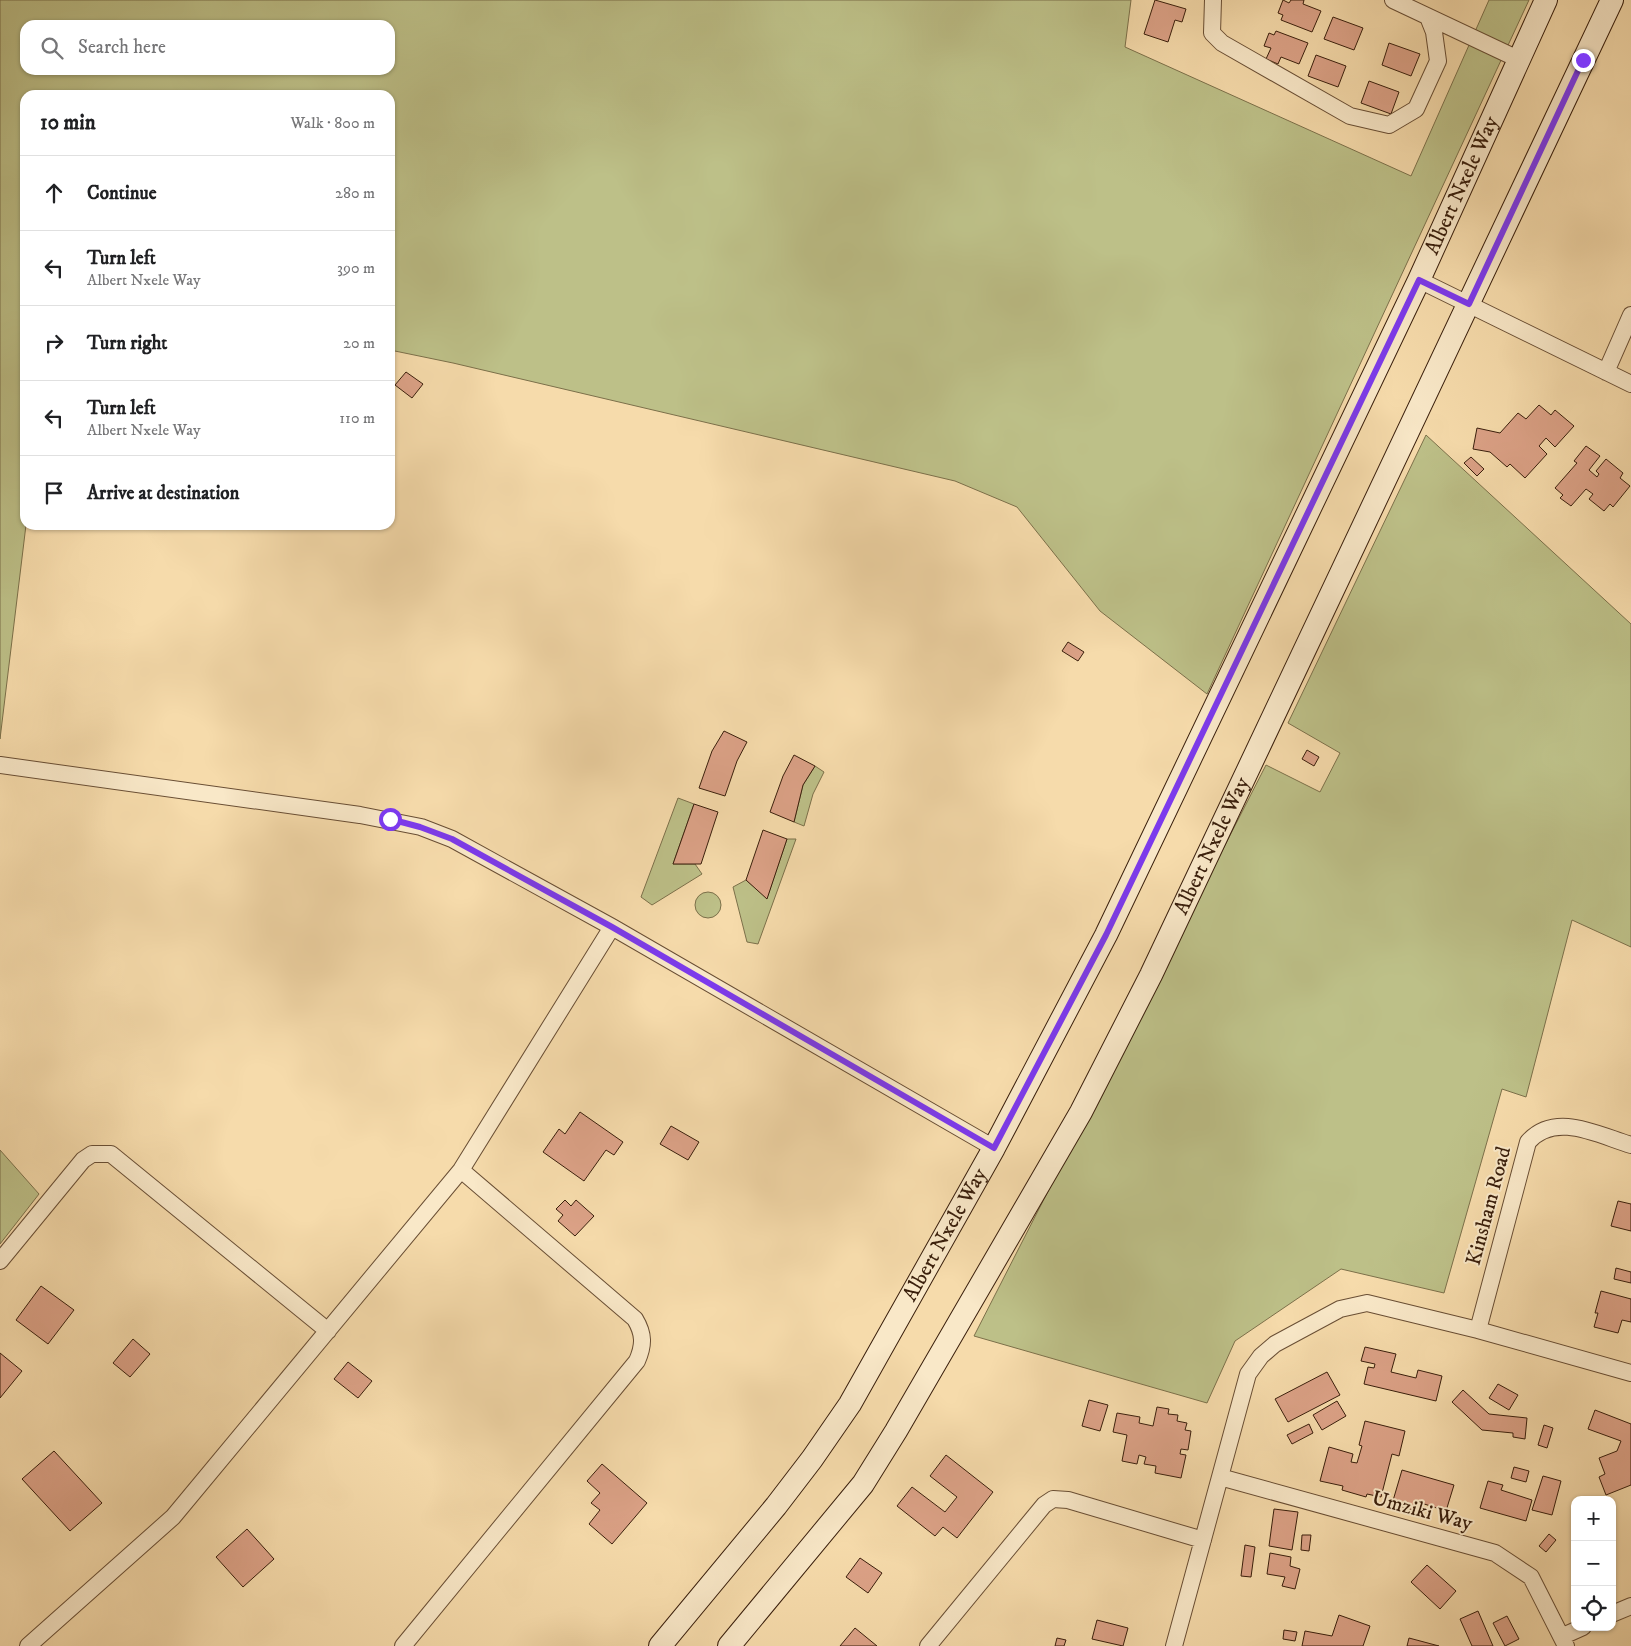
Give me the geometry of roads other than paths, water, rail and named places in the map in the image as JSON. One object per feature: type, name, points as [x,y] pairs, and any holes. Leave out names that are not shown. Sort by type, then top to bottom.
[{"type":"main road","name":"Albert Nxele Way","points":[[660,1646],[782,1498],[850,1404],[994,1148],[1106,935],[1419,280],[1546,0]]},
{"type":"main road","name":"Albert Nxele Way","points":[[729,1646],[863,1484],[937,1364],[1006,1239],[1081,1112],[1152,975],[1612,0]]},
{"type":"street","points":[[1213,0],[1212,32],[1222,43],[1350,116],[1389,125],[1416,109],[1438,61],[1434,32],[1428,17]]},
{"type":"street","points":[[1392,0],[1518,59]]},
{"type":"street","points":[[1419,280],[1631,384]]},
{"type":"street","points":[[1606,372],[1631,315]]},
{"type":"street","points":[[0,765],[370,816],[420,827],[452,839],[612,927],[994,1148]]},
{"type":"street","points":[[28,1646],[173,1517],[461,1170],[612,927]]},
{"type":"street","name":"Kinsham Road","points":[[1478,1330],[1528,1142],[1537,1132],[1557,1126],[1572,1126],[1631,1145]]},
{"type":"street","points":[[0,1261],[83,1160],[92,1154],[111,1154],[328,1331]]},
{"type":"street","points":[[403,1646],[637,1361],[642,1350],[643,1339],[635,1319],[461,1170]]},
{"type":"street","points":[[1174,1646],[1248,1374],[1261,1356],[1275,1344],[1340,1308],[1352,1304],[1381,1305],[1631,1373]]},
{"type":"street","name":"Umziki Way","points":[[1220,1477],[1496,1553],[1531,1576],[1564,1641]]},
{"type":"street","points":[[928,1646],[1044,1505],[1053,1499],[1068,1500],[1203,1540]]},
{"type":"street","points":[[1616,1612],[1631,1606]]},
{"type":"street","points":[[1564,1641],[1578,1631]]}]
